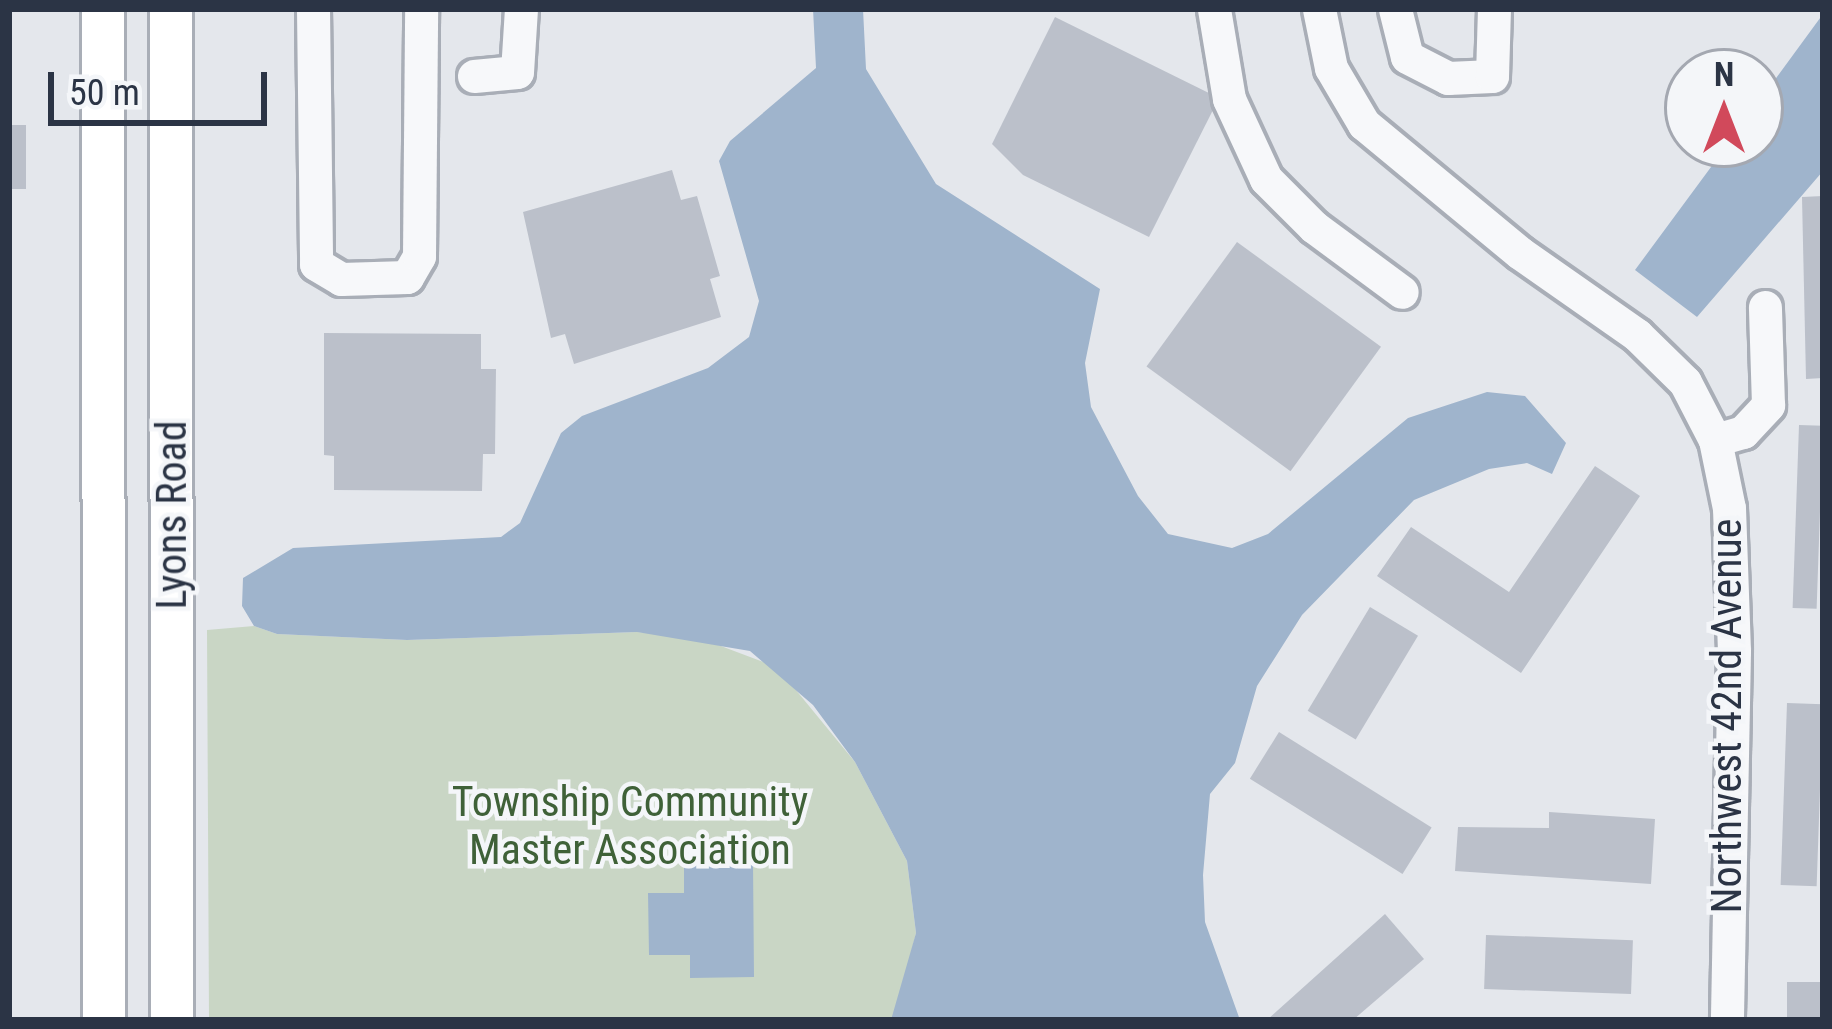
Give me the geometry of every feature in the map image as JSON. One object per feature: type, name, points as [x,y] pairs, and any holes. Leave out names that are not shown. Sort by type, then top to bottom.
[{"type":"main road","name":"Lyons Road","points":[[103,9],[104,1020]]},
{"type":"main road","name":"Lyons Road","points":[[172,9],[172,1020]]},
{"type":"street","points":[[313,9],[316,264],[340,279],[407,277],[419,256],[421,9]]},
{"type":"street","points":[[474,76],[517,72],[521,9]]},
{"type":"street","points":[[1214,9],[1229,99],[1266,179],[1314,227],[1402,292]]},
{"type":"street","name":"Northwest 42nd Avenue","points":[[1319,9],[1331,68],[1364,124],[1520,253],[1637,335],[1685,382],[1715,440],[1730,508],[1734,651],[1727,1020]]},
{"type":"street","points":[[1395,9],[1407,57],[1448,78],[1492,76],[1494,9]]},
{"type":"street","points":[[1715,440],[1743,432],[1768,405],[1766,307]]},
{"type":"green space","name":"Township Community Master Association","points":[[254,626],[277,634],[407,640],[637,632],[697,637],[777,667],[855,762],[907,861],[916,933],[896,1014],[891,1020],[209,1020],[207,630]]},
{"type":"water","points":[[813,9],[863,9],[866,69],[936,184],[1100,289],[1085,363],[1091,407],[1138,496],[1168,534],[1232,548],[1268,534],[1408,418],[1487,392],[1525,396],[1566,443],[1552,474],[1527,463],[1489,469],[1414,500],[1302,615],[1257,686],[1235,763],[1210,794],[1203,875],[1205,922],[1240,1020],[891,1020],[916,933],[907,861],[855,762],[813,705],[750,651],[637,632],[407,640],[277,634],[254,626],[242,606],[243,578],[293,548],[501,537],[520,523],[561,433],[582,416],[708,368],[749,337],[759,301],[719,161],[730,141],[816,68]]},
{"type":"water","points":[[1823,14],[1823,171],[1697,317],[1635,270],[1710,168],[1784,168],[1784,67]]},
{"type":"water","points":[[684,862],[753,862],[754,977],[690,978],[690,955],[649,955],[648,893],[684,893]]},
{"type":"building","points":[[1055,17],[1219,98],[1149,237],[1023,175],[992,144]]},
{"type":"building","points":[[9,125],[26,125],[26,189],[9,189]]},
{"type":"building","points":[[672,170],[681,200],[697,196],[720,276],[710,279],[721,317],[574,364],[565,334],[551,338],[523,212]]},
{"type":"building","points":[[1823,196],[1823,378],[1806,379],[1802,197]]},
{"type":"building","points":[[1237,242],[1381,347],[1290,471],[1146,367]]},
{"type":"building","points":[[324,333],[481,334],[481,369],[496,369],[495,454],[483,454],[482,491],[334,490],[334,456],[324,455]]},
{"type":"building","points":[[1799,425],[1823,426],[1817,609],[1793,608]]},
{"type":"building","points":[[1595,466],[1640,496],[1521,673],[1377,576],[1411,527],[1509,592]]},
{"type":"building","points":[[1370,607],[1418,636],[1356,740],[1308,711]]},
{"type":"building","points":[[1787,703],[1823,704],[1817,886],[1781,885]]},
{"type":"building","points":[[1279,732],[1432,827],[1403,874],[1250,779]]},
{"type":"building","points":[[1549,812],[1655,819],[1651,884],[1455,871],[1458,827],[1549,828]]},
{"type":"building","points":[[1385,914],[1424,959],[1353,1020],[1267,1020]]},
{"type":"building","points":[[1486,935],[1633,940],[1631,994],[1484,989]]},
{"type":"building","points":[[1787,982],[1823,982],[1823,1020],[1787,1020]]}]
